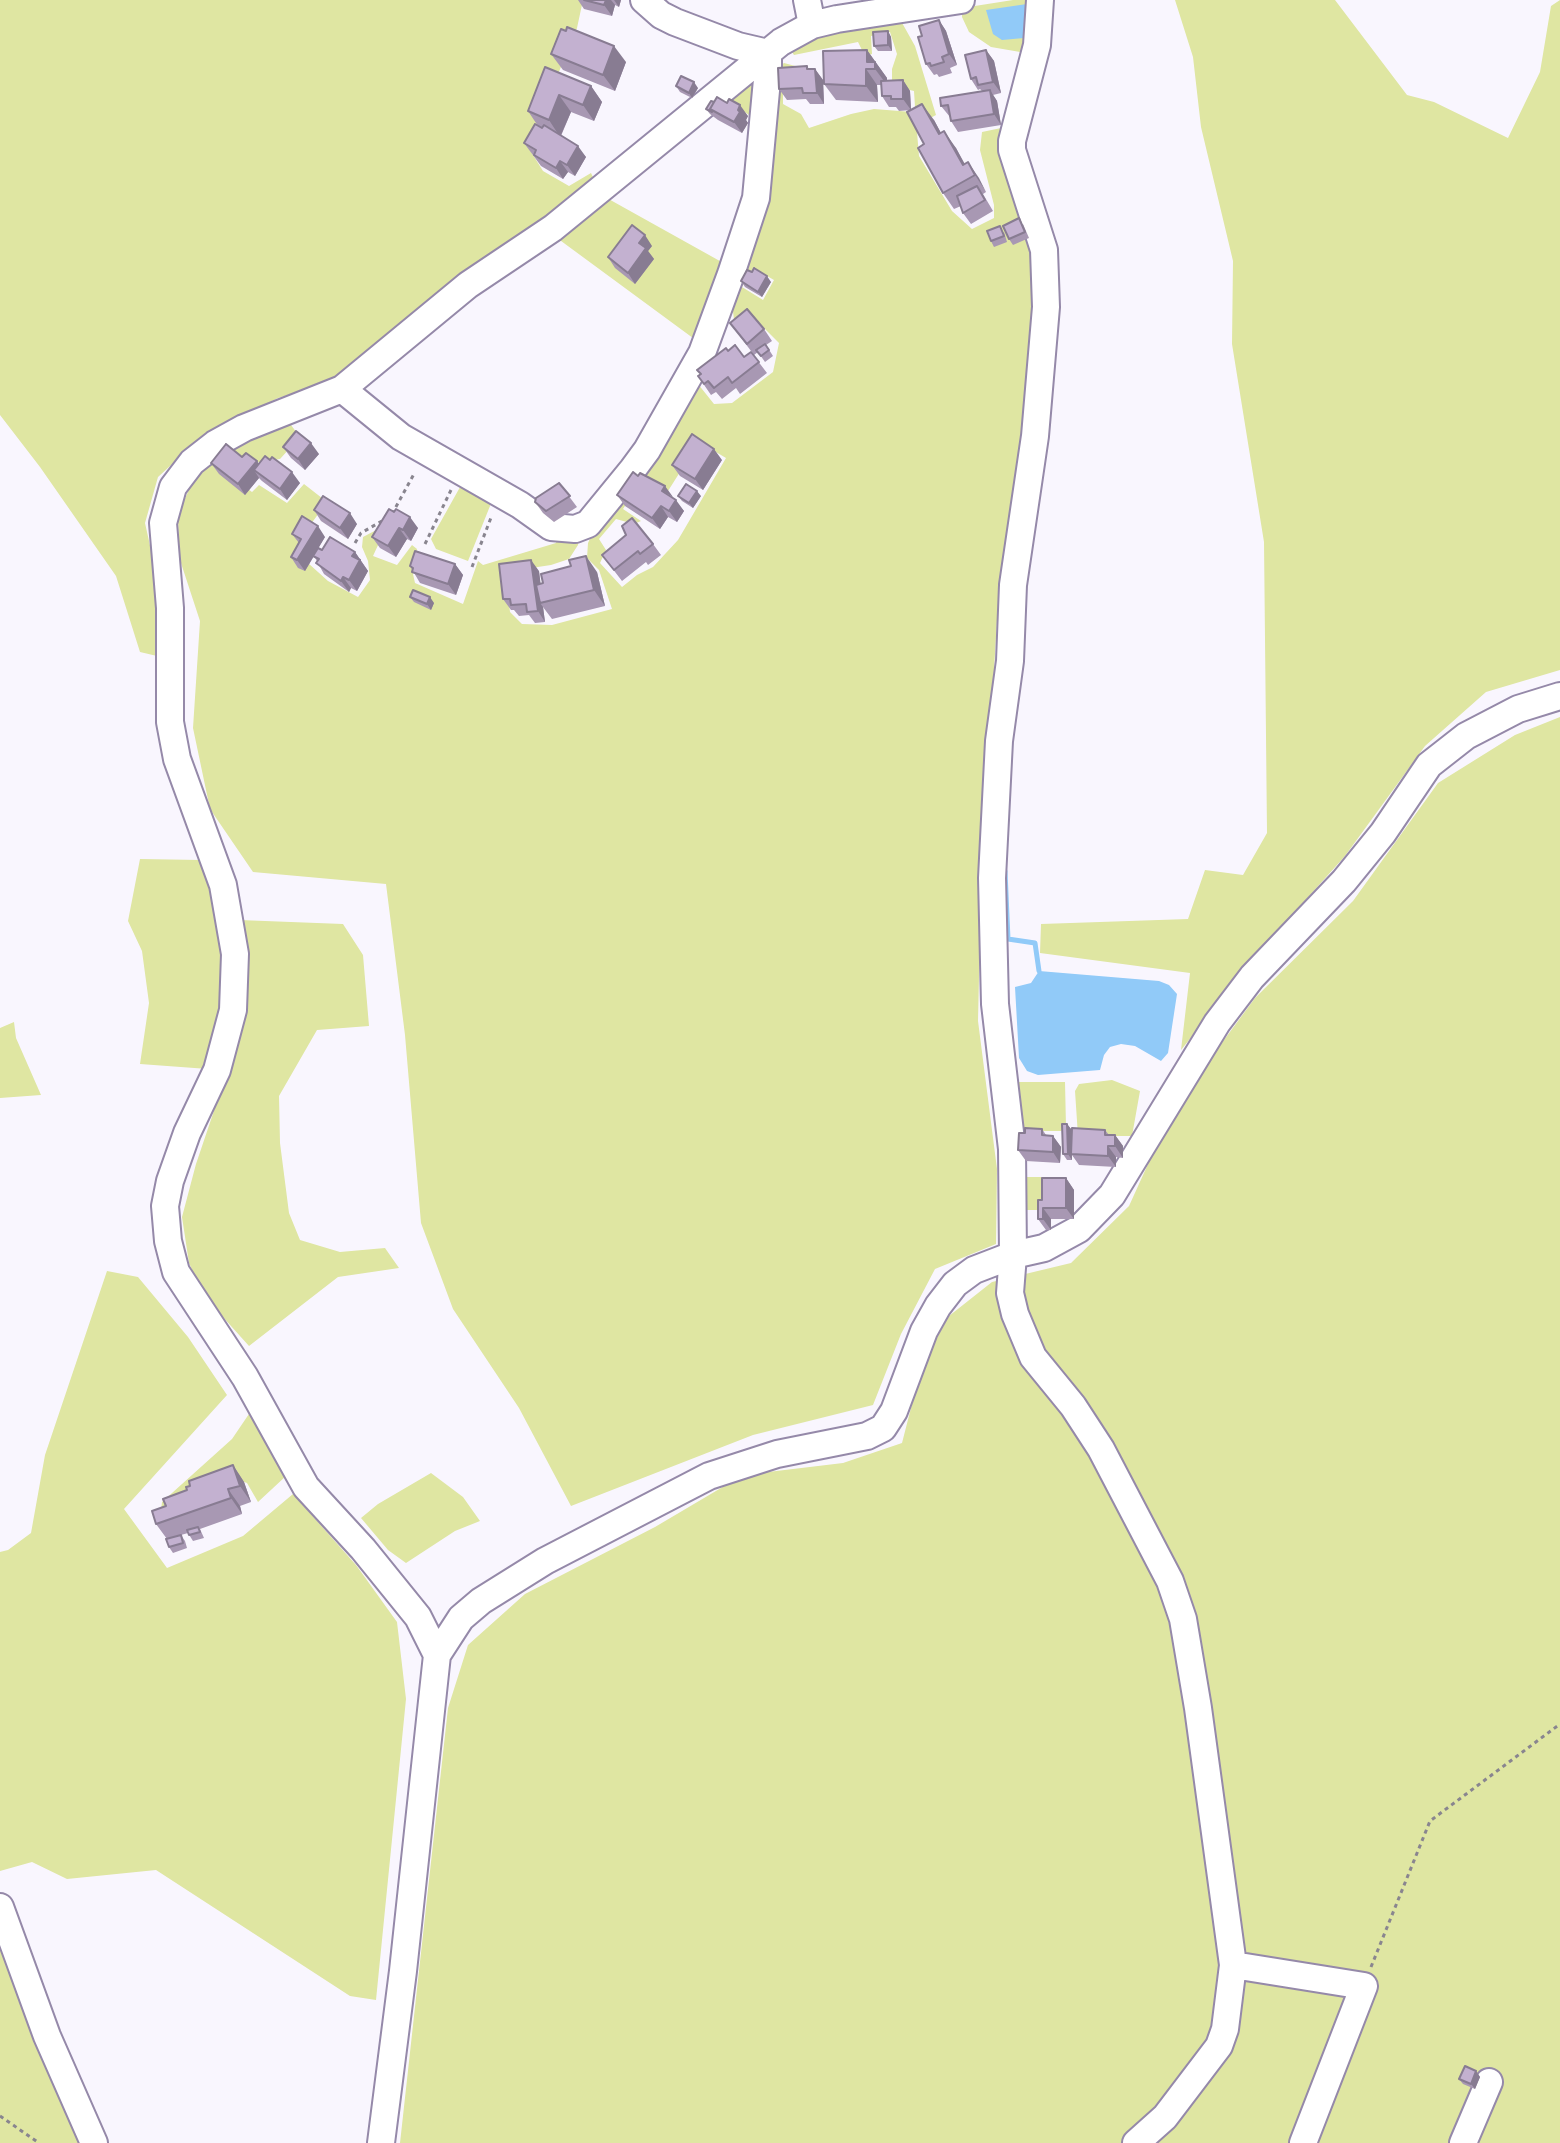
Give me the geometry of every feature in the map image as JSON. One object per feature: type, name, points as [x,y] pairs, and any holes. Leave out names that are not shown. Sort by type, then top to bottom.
[{"type":"street","points":[[644,0],[675,22],[738,46],[768,53]]},
{"type":"street","points":[[437,1655],[418,1617],[363,1549],[306,1487],[291,1464],[245,1377],[176,1272],[168,1241],[165,1206],[170,1181],[187,1133],[217,1070],[233,1010],[235,954],[223,885],[177,759],[170,722],[170,608],[163,523],[173,487],[192,462],[215,444],[244,428],[342,389],[468,285],[553,228],[768,53],[809,13],[837,19],[961,0]]},
{"type":"street","points":[[1040,0],[1037,45],[1012,150],[1044,250],[1046,307],[1035,436],[1013,585],[1010,661],[999,741],[992,878],[995,1004],[1012,1149],[1013,1255],[1010,1293],[1033,1357],[1073,1406],[1101,1449],[1170,1581],[1183,1619],[1233,1965],[1225,2029],[1219,2046],[1165,2117],[1136,2143]]},
{"type":"street","points":[[342,389],[392,430],[551,527],[575,529],[588,524],[647,450],[702,353],[756,198],[768,53]]},
{"type":"street","points":[[381,2143],[437,1655],[461,1618],[481,1601],[545,1561],[709,1476],[777,1454],[867,1436],[883,1428],[894,1411],[924,1331],[955,1284],[974,1270],[1013,1255],[1044,1248],[1079,1229],[1112,1195],[1217,1023],[1252,977],[1344,881],[1383,833],[1429,765],[1466,736],[1518,709],[1560,696]]},
{"type":"street","points":[[0,1907],[47,2036],[94,2143]]},
{"type":"street","points":[[1233,1965],[1364,1986],[1303,2143]]},
{"type":"street","points":[[1463,2143],[1489,2082]]},
{"type":"path","points":[[355,543],[361,533],[392,514],[424,451]]},
{"type":"path","points":[[425,544],[440,508],[461,472]]},
{"type":"path","points":[[472,567],[500,494]]},
{"type":"path","points":[[1364,1986],[1430,1821],[1560,1724]]},
{"type":"path","points":[[0,2116],[39,2143]]},
{"type":"green space","points":[[0,0],[583,0],[577,28],[528,147],[543,171],[569,186],[591,173],[597,186],[335,381],[278,398],[204,435],[158,477],[145,523],[161,595],[157,656],[140,652],[116,576],[0,415]]},
{"type":"green space","points":[[1032,0],[1026,53],[991,47],[969,32],[962,17],[962,8]]},
{"type":"green space","points":[[1175,0],[1335,0],[1407,95],[1434,102],[1508,138],[1540,72],[1551,6],[1560,0],[1560,670],[1486,692],[1425,746],[1345,856],[1267,943],[1181,1050],[1190,973],[1040,953],[1041,924],[1188,919],[1205,870],[1243,875],[1267,833],[1264,542],[1232,344],[1233,261],[1201,127],[1193,57]]},
{"type":"green space","points":[[901,21],[915,46],[936,115],[921,123],[917,132],[919,156],[952,211],[972,229],[994,218],[994,205],[980,150],[982,132],[1006,127],[1036,245],[1038,339],[997,620],[981,888],[978,1021],[997,1169],[996,1244],[935,1269],[901,1334],[873,1405],[753,1435],[571,1506],[519,1408],[453,1309],[421,1223],[405,1035],[386,884],[253,872],[210,809],[193,728],[200,621],[179,557],[178,514],[196,474],[248,434],[291,425],[300,437],[280,459],[220,468],[252,492],[259,485],[287,503],[304,484],[327,502],[300,539],[298,554],[328,581],[358,597],[370,580],[368,561],[362,547],[363,537],[380,528],[385,530],[373,556],[397,565],[412,545],[417,549],[413,574],[415,583],[463,604],[478,561],[483,565],[556,543],[557,534],[580,532],[578,545],[569,559],[505,572],[510,612],[522,624],[552,625],[612,609],[599,570],[587,558],[588,543],[596,526],[694,379],[714,404],[732,403],[773,372],[779,343],[750,314],[735,328],[732,303],[776,69],[784,63],[799,67],[783,78],[783,104],[801,114],[809,128],[874,109],[912,112],[915,107],[914,91],[892,83],[897,54],[890,32],[871,36],[872,54],[865,56],[858,42],[794,55],[790,49],[819,34]],"holes":[[[753,268],[774,280],[763,300],[742,287]],[[699,442],[726,458],[678,540],[653,567],[622,587],[600,563],[606,550],[599,539],[616,519],[634,524],[641,521],[623,509],[642,480],[668,491]]]},
{"type":"green space","points":[[759,68],[752,117],[721,100]]},
{"type":"green space","points":[[605,197],[727,265],[697,341],[557,238]]},
{"type":"green space","points":[[464,480],[494,496],[468,561],[436,549],[431,539]]},
{"type":"green space","points":[[1560,717],[1560,2143],[400,2143],[448,1708],[468,1645],[525,1594],[655,1527],[743,1475],[843,1463],[902,1443],[922,1365],[949,1316],[992,1282],[1071,1263],[1129,1206],[1173,1109],[1255,998],[1353,901],[1438,783],[1515,735]]},
{"type":"green space","points":[[140,859],[201,860],[222,917],[221,1001],[208,1069],[140,1064],[149,1003],[142,951],[128,921]]},
{"type":"green space","points":[[239,920],[343,924],[363,955],[369,1026],[317,1030],[279,1096],[280,1143],[289,1213],[300,1240],[340,1252],[385,1248],[399,1268],[338,1277],[249,1346],[204,1296],[189,1263],[182,1217],[196,1164],[244,1022],[244,940]]},
{"type":"green space","points":[[14,1022],[16,1038],[41,1095],[0,1098],[0,1028]]},
{"type":"green space","points":[[1112,1080],[1140,1091],[1132,1136],[1078,1136],[1075,1091],[1079,1084]]},
{"type":"green space","points":[[1017,1082],[1065,1082],[1066,1127],[1061,1131],[1025,1131],[1017,1135]]},
{"type":"green space","points":[[1020,1177],[1043,1177],[1043,1210],[1020,1210]]},
{"type":"green space","points":[[107,1271],[138,1277],[188,1337],[227,1395],[124,1509],[167,1568],[243,1536],[293,1494],[356,1565],[397,1622],[406,1699],[376,2000],[350,1996],[156,1870],[67,1879],[32,1862],[0,1871],[0,1552],[8,1550],[31,1533],[45,1455]]},
{"type":"green space","points":[[251,1411],[266,1444],[286,1476],[258,1502],[247,1483],[231,1477],[159,1526],[162,1502],[232,1439]]},
{"type":"green space","points":[[431,1473],[463,1497],[480,1521],[455,1531],[406,1563],[388,1550],[361,1518],[378,1504]]},
{"type":"green space","points":[[0,1921],[87,2143],[0,2143]]},
{"type":"water","points":[[1027,4],[1024,38],[1002,40],[993,34],[986,10]]},
{"type":"water","points":[[1039,971],[1159,981],[1169,985],[1177,994],[1168,1053],[1161,1061],[1135,1046],[1121,1044],[1110,1047],[1100,1070],[1038,1075],[1027,1071],[1019,1058],[1015,987],[1031,983]]},
{"type":"building","points":[[584,0],[606,0],[604,5]]},
{"type":"building","points":[[939,20],[949,54],[942,57],[944,62],[931,66],[930,63],[926,64],[918,37],[922,36],[919,26]]},
{"type":"building","points":[[567,27],[614,46],[603,75],[551,54],[561,29],[566,31]]},
{"type":"building","points":[[888,31],[888,45],[874,46],[873,32]]},
{"type":"building","points":[[867,50],[867,62],[875,62],[875,69],[866,69],[866,86],[824,84],[823,51]]},
{"type":"building","points":[[986,50],[993,82],[978,85],[976,77],[971,79],[965,55]]},
{"type":"building","points":[[807,66],[807,69],[815,69],[817,93],[803,93],[802,88],[779,89],[778,68]]},
{"type":"building","points":[[545,67],[591,86],[583,105],[559,95],[549,120],[528,111]]},
{"type":"building","points":[[681,76],[694,82],[689,93],[676,86]]},
{"type":"building","points":[[903,80],[903,99],[882,96],[881,81]]},
{"type":"building","points":[[990,90],[994,114],[951,121],[948,105],[941,106],[940,98]]},
{"type":"building","points":[[717,97],[740,105],[734,122],[710,109]]},
{"type":"building","points":[[922,104],[939,134],[944,131],[963,165],[968,162],[975,175],[943,193],[918,148],[924,144],[907,112]]},
{"type":"building","points":[[535,124],[542,128],[544,125],[578,146],[567,165],[560,161],[556,168],[534,155],[536,150],[524,143]]},
{"type":"building","points":[[977,186],[985,200],[963,213],[957,196]]},
{"type":"building","points":[[1019,218],[1025,232],[1009,239],[1003,226]]},
{"type":"building","points":[[632,225],[645,235],[639,243],[646,248],[628,273],[608,257]]},
{"type":"building","points":[[1000,226],[1004,236],[991,241],[987,231]]},
{"type":"building","points":[[754,268],[767,276],[758,292],[741,281],[747,270],[752,272]]},
{"type":"building","points":[[747,309],[764,329],[747,344],[730,323]]},
{"type":"building","points":[[765,344],[769,350],[761,356],[756,350]]},
{"type":"building","points":[[735,345],[744,357],[751,352],[759,362],[732,383],[728,377],[714,388],[708,381],[704,384],[697,370],[726,348],[728,351]]},
{"type":"building","points":[[296,431],[311,443],[298,459],[283,447]]},
{"type":"building","points":[[692,434],[714,449],[695,479],[672,465]]},
{"type":"building","points":[[226,444],[242,457],[246,453],[257,461],[238,484],[211,463]]},
{"type":"building","points":[[265,456],[270,460],[272,457],[292,472],[280,489],[254,470]]},
{"type":"building","points":[[633,472],[665,486],[662,491],[676,500],[669,511],[661,506],[652,518],[617,495]]},
{"type":"building","points":[[559,483],[570,496],[546,511],[535,502],[536,498]]},
{"type":"building","points":[[686,484],[697,491],[689,503],[678,496]]},
{"type":"building","points":[[323,496],[350,513],[340,528],[314,510]]},
{"type":"building","points":[[389,509],[394,512],[396,509],[410,517],[388,546],[372,537]]},
{"type":"building","points":[[302,516],[318,526],[297,560],[291,557],[301,539],[292,534]]},
{"type":"building","points":[[632,518],[653,544],[640,554],[638,551],[614,570],[602,555],[626,535],[622,526]]},
{"type":"building","points":[[330,537],[355,552],[352,556],[360,560],[349,580],[343,577],[341,581],[316,563],[319,559],[313,556],[318,548],[322,550]]},
{"type":"building","points":[[415,551],[455,564],[448,584],[412,572],[410,566]]},
{"type":"building","points":[[586,556],[594,590],[540,603],[536,585],[543,583],[541,574],[571,566],[569,560]]},
{"type":"building","points":[[531,560],[538,611],[527,612],[526,604],[511,605],[510,599],[503,599],[499,564]]},
{"type":"building","points":[[413,590],[430,597],[427,604],[410,597]]},
{"type":"building","points":[[1062,1124],[1067,1124],[1068,1154],[1063,1154]]},
{"type":"building","points":[[1025,1128],[1042,1129],[1042,1135],[1053,1136],[1053,1152],[1018,1150],[1019,1133],[1025,1133]]},
{"type":"building","points":[[1072,1128],[1105,1130],[1105,1135],[1115,1135],[1115,1146],[1108,1146],[1108,1156],[1071,1154]]},
{"type":"building","points":[[1042,1178],[1066,1178],[1066,1208],[1043,1208],[1043,1219],[1038,1219],[1038,1200],[1042,1200]]},
{"type":"building","points":[[233,1465],[240,1486],[228,1489],[231,1498],[156,1524],[152,1511],[166,1506],[163,1499],[187,1490],[189,1481]]},
{"type":"building","points":[[198,1527],[200,1532],[189,1535],[187,1530]]},
{"type":"building","points":[[181,1535],[183,1543],[169,1547],[166,1539]]},
{"type":"building","points":[[1465,2066],[1476,2071],[1471,2084],[1459,2079]]},
{"type":"waterway","points":[[1005,871],[1008,939],[1035,943],[1039,971]]}]
